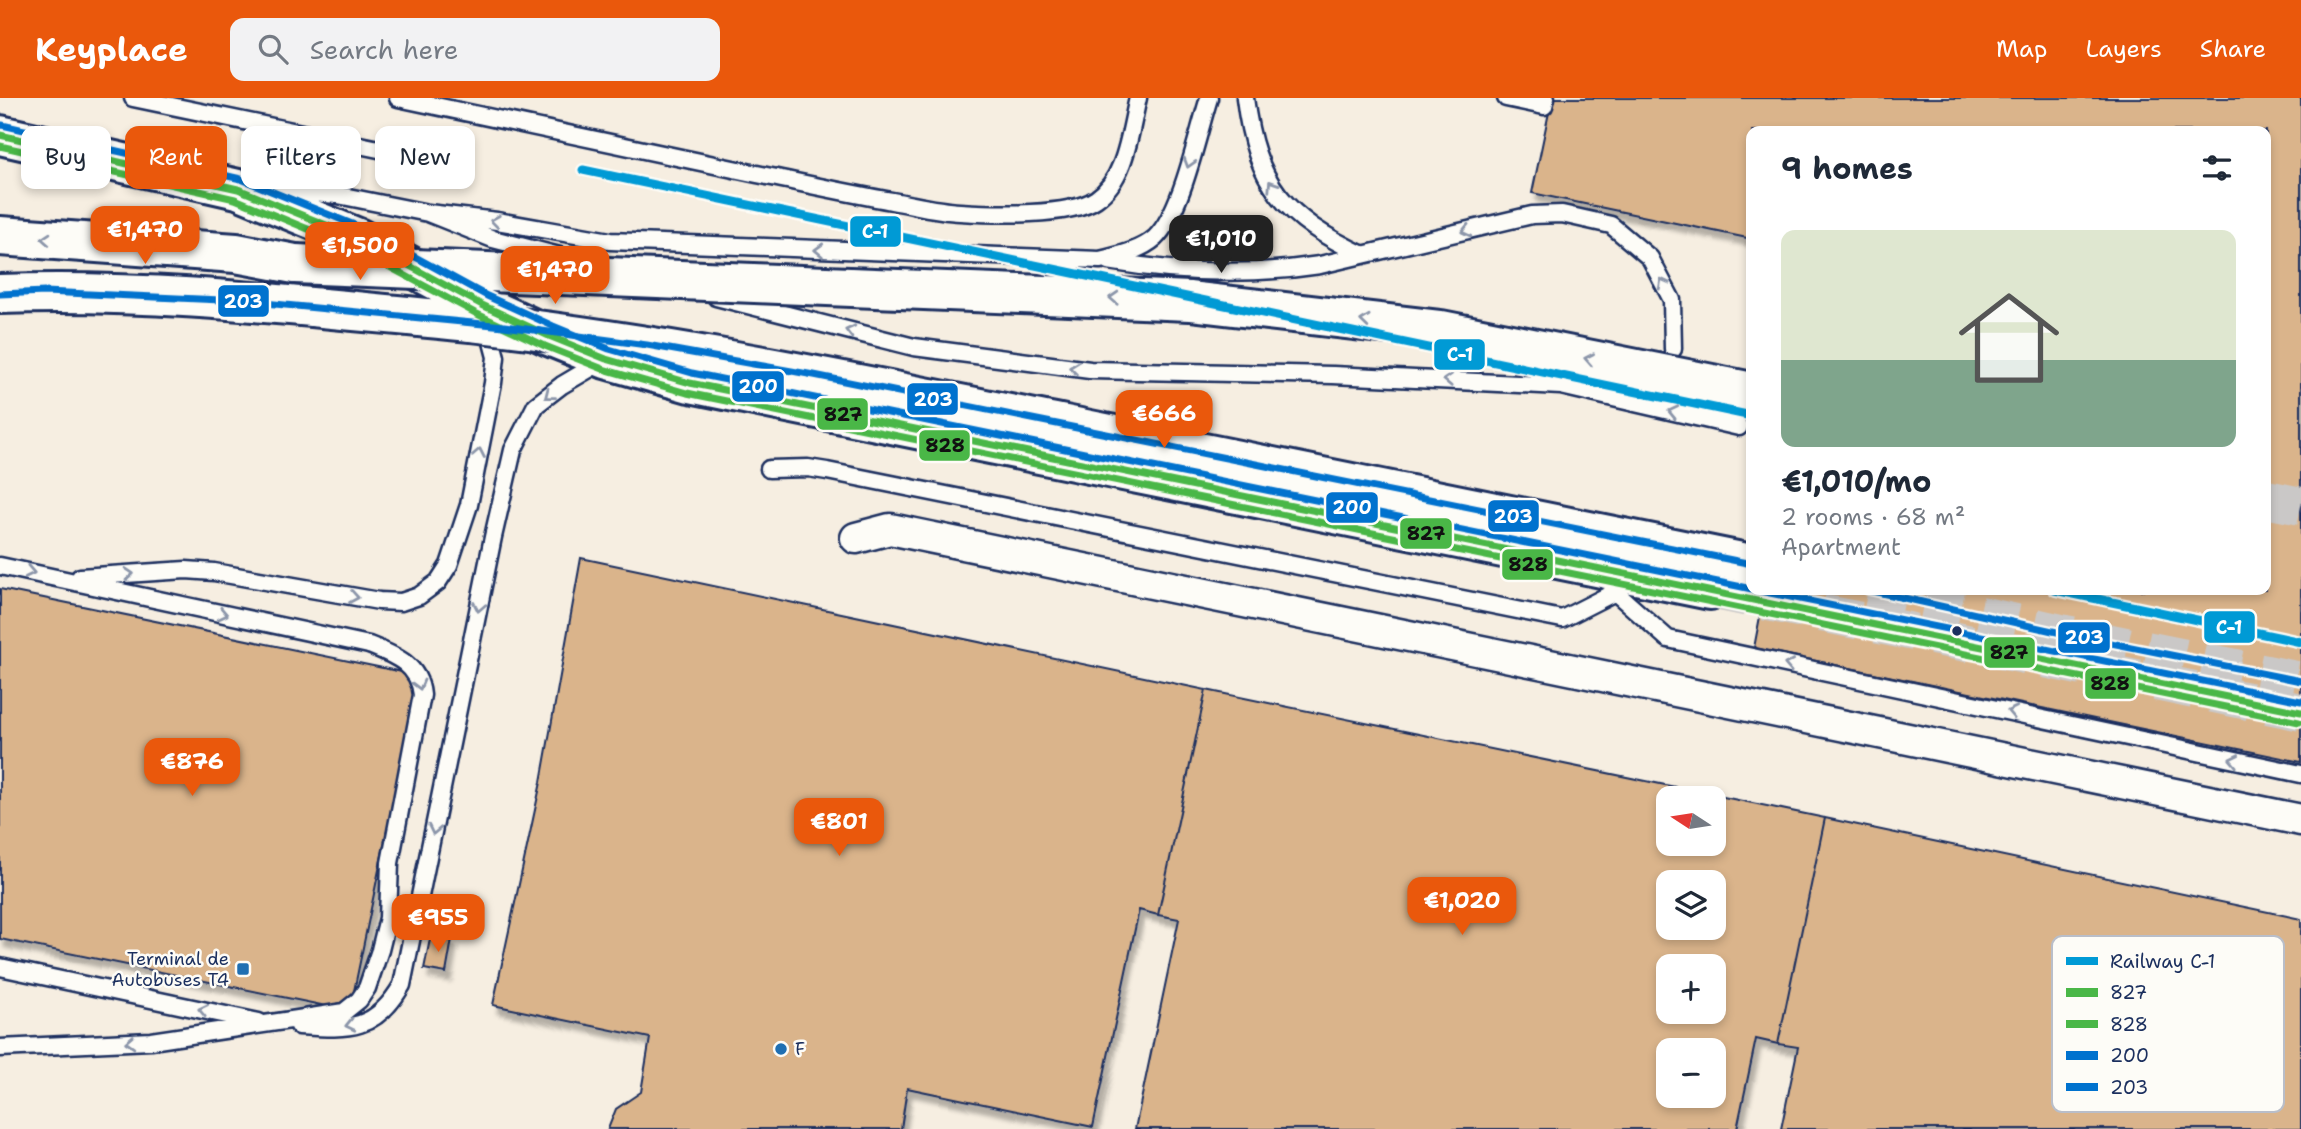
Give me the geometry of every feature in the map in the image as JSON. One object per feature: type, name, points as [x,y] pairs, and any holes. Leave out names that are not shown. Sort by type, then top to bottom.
[{"type":"street","points":[[0,135],[238,189],[358,238],[482,305],[549,336],[606,359],[690,383],[1710,590]]},
{"type":"street","points":[[0,236],[239,276],[503,326],[647,345],[827,377],[1746,563]]},
{"type":"street","points":[[0,294],[45,292],[156,279],[239,276],[295,264],[1190,301],[1441,330],[1746,391]]},
{"type":"street","points":[[856,538],[890,529],[2301,820]]},
{"type":"lane","points":[[133,98],[375,148]]},
{"type":"lane","points":[[398,98],[866,196],[960,212],[1058,210],[1095,200],[1116,178],[1138,98]]},
{"type":"lane","points":[[1100,260],[1139,248],[1155,238],[1166,223],[1183,182],[1209,98]]},
{"type":"lane","points":[[1245,98],[1248,124],[1259,162],[1277,193],[1311,228],[1363,255]]},
{"type":"lane","points":[[1506,98],[1544,106],[1546,98]]},
{"type":"lane","points":[[238,189],[294,190],[338,195],[428,213],[642,244],[1100,260],[1158,268],[1243,273],[1293,270],[1532,215],[1562,214],[1611,225],[1650,258],[1672,300],[1673,349]]},
{"type":"lane","points":[[428,213],[493,239],[914,347],[1090,370],[1333,375],[1561,386],[1739,427]]},
{"type":"lane","points":[[61,579],[186,570],[240,576],[379,601],[401,602],[419,596],[438,582],[449,565],[469,505],[496,357],[482,305]]},
{"type":"lane","points":[[0,967],[270,1024],[341,1028],[370,1021],[391,1004],[402,985],[513,450],[536,405],[562,385],[606,359]]},
{"type":"lane","points":[[769,469],[808,468],[827,471],[1562,619],[1615,592],[1668,639],[2301,774]]},
{"type":"lane","points":[[0,566],[369,645],[410,665],[421,684],[421,703],[390,863],[388,918],[374,972],[359,1000],[344,1012],[150,1041],[0,1048]]},
{"type":"building","points":[[1552,98],[2301,98],[2301,762],[1754,648],[1764,595],[2271,595],[2271,126],[1746,126],[1746,238],[1532,193]]},
{"type":"building","points":[[581,558],[1206,690],[1158,915],[1139,910],[1093,1127],[907,1088],[901,1129],[608,1129],[616,1109],[641,1092],[650,1038],[493,1005],[541,782]]},
{"type":"building","points":[[0,589],[402,672],[411,678],[415,695],[353,996],[340,1006],[331,1007],[0,939]]},
{"type":"building","points":[[1206,690],[1670,786],[1656,786],[1656,856],[1726,856],[1726,798],[1825,818],[1778,1044],[1756,1039],[1737,1129],[1135,1129],[1179,919],[1158,915]]},
{"type":"building","points":[[1825,818],[2301,919],[2301,1129],[1781,1129],[1798,1047],[1778,1044]]},
{"type":"building","points":[[431,934],[452,939],[446,973],[424,969]]},
{"type":"tunnel","points":[[2271,500],[2301,506]]},
{"type":"tunnel","points":[[1710,590],[2301,712]]},
{"type":"tunnel","points":[[1890,595],[2066,634],[2301,681]]},
{"type":"rail line","name":"C-1","points":[[583,170],[1746,415]]},
{"type":"rail line","name":"C-1","points":[[2079,595],[2301,642]]},
{"type":"transit line","name":"200","points":[[2,125],[241,179],[362,228],[487,296],[553,326],[609,349],[692,373],[1746,588]]},
{"type":"transit line","name":"827","points":[[0,135],[238,189],[358,238],[482,305],[549,336],[606,359],[690,383],[2301,712]]},
{"type":"transit line","name":"828","points":[[0,146],[235,199],[354,248],[477,314],[545,346],[603,369],[687,393],[2299,722]]},
{"type":"transit line","name":"203","points":[[0,294],[45,292],[243,301],[504,326],[647,345],[814,375],[1746,563]]},
{"type":"transit line","name":"200","points":[[1780,595],[2301,701]]},
{"type":"transit line","name":"203","points":[[1890,595],[2066,634],[2301,681]]},
{"type":"place","name":"Terminal de Autobuses T4","points":[[243,969]]},
{"type":"place","name":"F","points":[[781,1049]]}]
